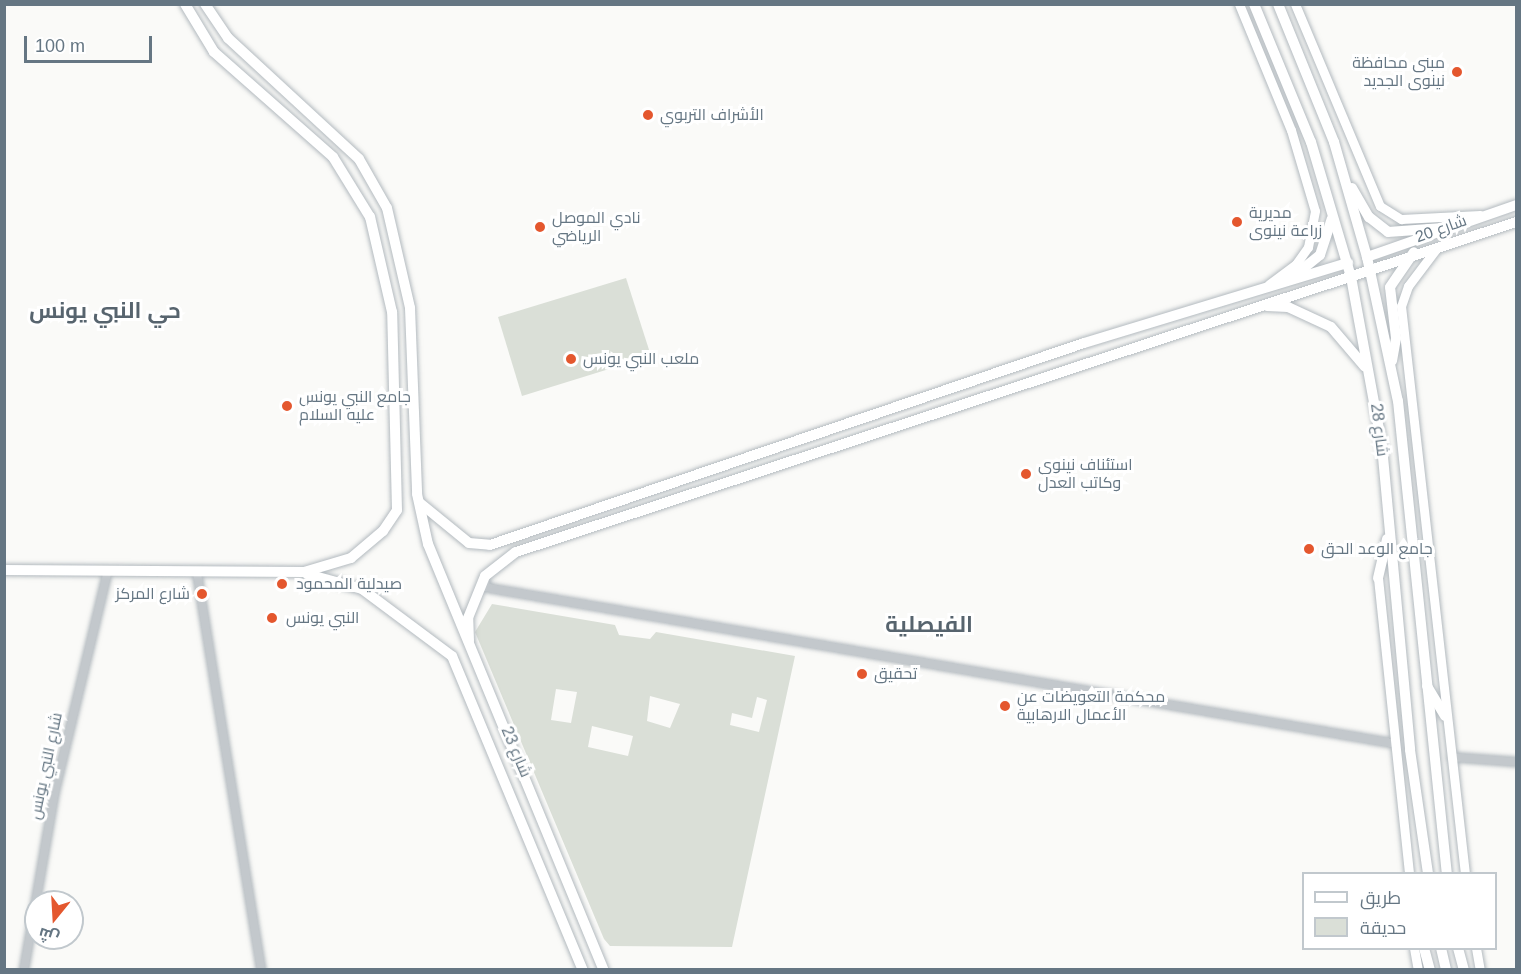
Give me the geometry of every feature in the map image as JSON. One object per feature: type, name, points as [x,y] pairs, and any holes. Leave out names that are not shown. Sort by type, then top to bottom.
[{"type":"main road","points":[[4,570],[289,573],[351,558],[383,531],[397,510],[392,312],[376,234],[352,181],[214,51],[185,4]]},
{"type":"main road","name":"شارع 23","points":[[205,4],[228,38],[366,168],[394,227],[410,308],[417,494],[442,586],[469,641],[586,920]]},
{"type":"main road","points":[[1239,4],[1279,98],[1311,193],[1314,230],[1296,264],[1258,290]]},
{"type":"main road","name":"شارع 28","points":[[1254,4],[1296,102],[1351,277],[1372,383],[1428,872]]},
{"type":"main road","name":"شارع 28","points":[[1278,4],[1343,171],[1368,263],[1391,367],[1404,445],[1424,676],[1447,872]]},
{"type":"main road","points":[[1295,4],[1386,212],[1412,220],[1494,212]]},
{"type":"main road","points":[[1343,171],[1382,228],[1403,234],[1443,228]]},
{"type":"main road","name":"شارع 20","points":[[1368,263],[1443,228],[1516,204]]},
{"type":"main road","points":[[1289,280],[1320,255],[1331,209]]},
{"type":"main road","name":"شارع 20","points":[[1368,263],[1516,222]]},
{"type":"main road","points":[[1441,243],[1401,300],[1410,364],[1445,716],[1465,872]]},
{"type":"main road","points":[[1391,367],[1396,338],[1390,287],[1414,252]]},
{"type":"main road","points":[[417,494],[435,518],[473,545],[490,545],[1084,343],[1348,263],[1368,263]]},
{"type":"main road","points":[[469,641],[468,618],[485,576],[516,552],[1089,359],[1267,306],[1351,277],[1368,263]]},
{"type":"main road","points":[[1267,306],[1295,309],[1337,331],[1372,383]]},
{"type":"main road","points":[[392,312],[410,308]]},
{"type":"main road","points":[[1389,530],[1378,578],[1391,743],[1409,872]]},
{"type":"main road","name":"شارع 23","points":[[289,573],[338,579],[374,596],[444,646],[462,674],[564,924]]},
{"type":"main road","points":[[1424,676],[1445,716]]},
{"type":"main road","points":[[586,920],[604,969]]},
{"type":"main road","points":[[586,920],[610,969]]},
{"type":"main road","points":[[564,924],[577,969]]},
{"type":"main road","points":[[564,924],[583,969]]},
{"type":"main road","points":[[1414,950],[1418,969]]},
{"type":"main road","points":[[1425,950],[1430,969]]},
{"type":"main road","points":[[1441,950],[1446,969]]},
{"type":"main road","points":[[1459,950],[1464,969]]},
{"type":"main road","points":[[1476,950],[1480,969]]},
{"type":"street","name":"شارع النبي يونس","points":[[24,969],[55,791],[108,571]]},
{"type":"street","points":[[196,573],[261,969]]},
{"type":"street","points":[[485,576],[490,588],[1391,743]]},
{"type":"street","points":[[1451,757],[1516,762]]},
{"type":"green space","points":[[626,278],[651,356],[522,396],[498,317]]},
{"type":"green space","points":[[492,604],[615,625],[619,635],[650,639],[656,632],[795,656],[732,947],[610,946],[604,939],[475,632]],"holes":[[[556,689],[577,692],[571,723],[551,720]],[[650,696],[680,704],[670,728],[647,721]],[[757,697],[767,700],[759,732],[730,725],[732,713],[752,718]],[[592,726],[633,736],[628,756],[588,747]]]},
{"type":"place","name":"مبنى محافظة نينوى الجديد","points":[[1457,72]]},
{"type":"place","name":"الأشراف التربوي","points":[[648,115]]},
{"type":"place","name":"مديرية زراعة نينوى","points":[[1237,222]]},
{"type":"place","name":"نادي الموصل الرياضي","points":[[540,227]]},
{"type":"place","name":"ملعب النبي يونس","points":[[571,359]]},
{"type":"place","name":"جامع النبي يونس عليه السلام","points":[[287,406]]},
{"type":"place","name":"استئناف نينوى وكاتب العدل","points":[[1026,474]]},
{"type":"place","name":"جامع الوعد الحق","points":[[1309,549]]},
{"type":"place","name":"صيدلية المحمود","points":[[282,584]]},
{"type":"place","name":"شارع المركز","points":[[202,594]]},
{"type":"place","name":"النبي يونس","points":[[272,618]]},
{"type":"place","name":"تحقيق","points":[[862,674]]},
{"type":"place","name":"محكمة التعويضات عن الأعمال الارهابية","points":[[1005,706]]},
{"type":"district","name":"حي النبي يونس","points":[[105,311]]},
{"type":"district","name":"الفيصلية","points":[[929,625]]}]
